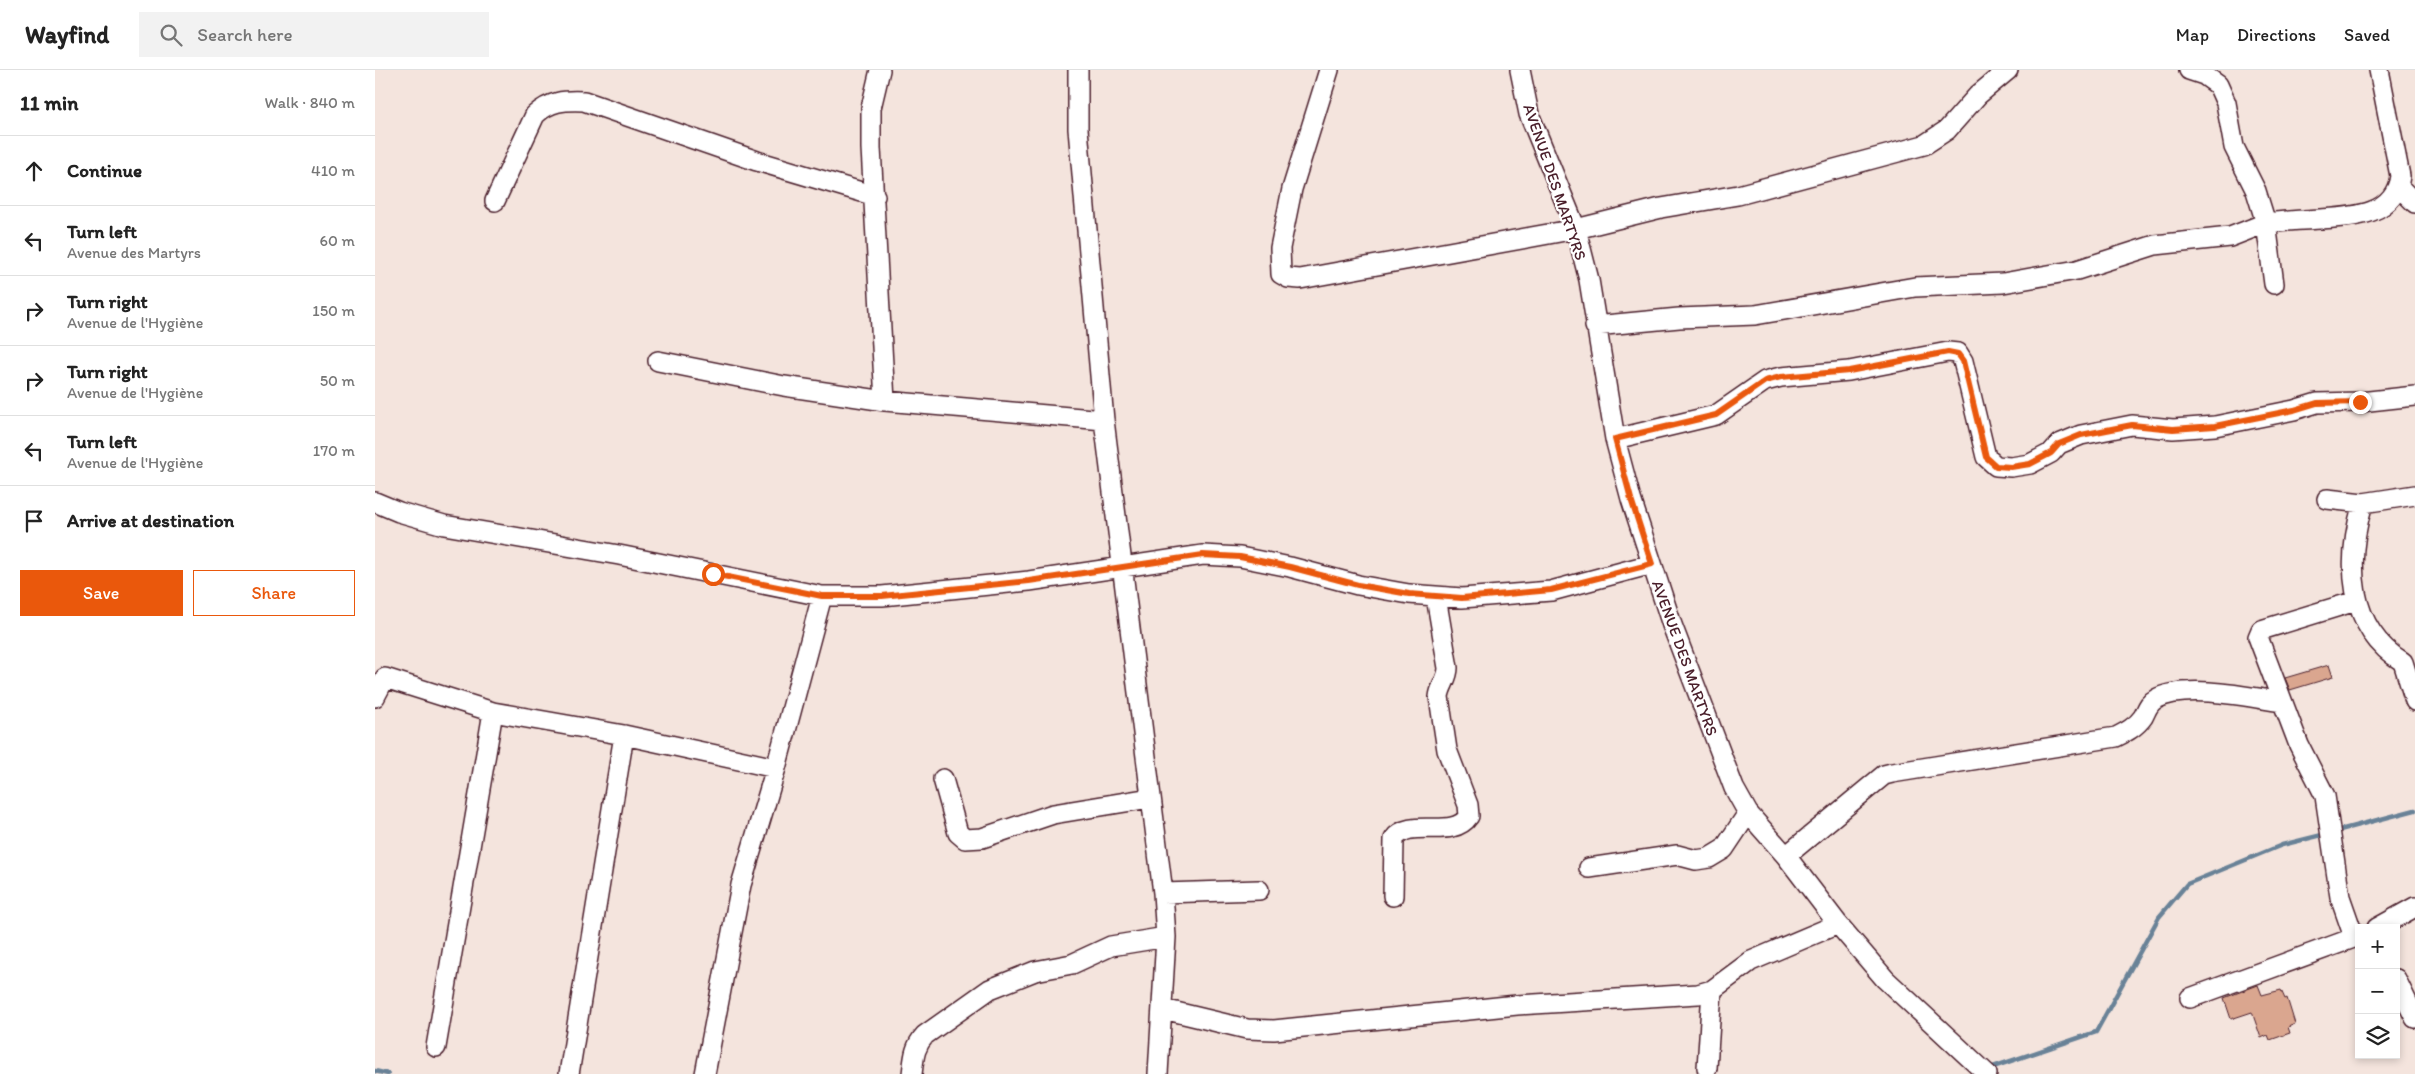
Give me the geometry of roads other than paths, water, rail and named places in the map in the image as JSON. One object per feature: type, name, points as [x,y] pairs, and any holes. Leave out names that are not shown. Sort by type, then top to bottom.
[{"type":"street","points":[[880,70],[871,108],[871,148],[885,401]]},
{"type":"street","points":[[1078,70],[1079,148],[1104,420],[1124,568],[1150,798],[1163,893],[1166,937],[1158,1074]]},
{"type":"street","points":[[1329,70],[1292,189],[1281,240],[1279,263],[1281,274],[1288,278],[1300,279],[1576,229],[1661,208],[1765,189],[1924,145],[1947,130],[1978,95],[2008,70]]},
{"type":"street","name":"AVENUE DES MARTYRS","points":[[1520,70],[1529,114],[1576,229],[1589,280],[1595,326],[1615,439],[1631,499],[1672,625],[1734,788],[1748,812],[1885,979],[1987,1074]]},
{"type":"street","points":[[2189,70],[2204,75],[2219,85],[2226,103],[2234,147],[2256,191],[2266,223],[2274,284]]},
{"type":"street","points":[[1595,326],[1679,318],[1755,315],[1915,287],[2003,283],[2077,270],[2155,245],[2230,237],[2266,223],[2358,217],[2376,211],[2390,199],[2398,186],[2400,176],[2379,70]]},
{"type":"street","points":[[495,201],[535,115],[545,106],[565,100],[583,101],[757,161],[875,196]]},
{"type":"street","points":[[2398,186],[2415,203]]},
{"type":"street","points":[[1615,439],[1716,415],[1765,381],[1781,377],[1849,371],[1948,352],[1958,354],[1963,361],[1986,457],[1996,466],[2011,467],[2030,464],[2051,453],[2059,444],[2081,435],[2132,425],[2173,429],[2215,426],[2294,410],[2317,403],[2360,402],[2415,396]]},
{"type":"street","points":[[658,361],[784,386],[885,401],[1104,420]]},
{"type":"street","points":[[2327,499],[2363,503],[2415,495]]},
{"type":"street","points":[[375,502],[399,512],[444,525],[619,555],[822,596],[882,596],[1029,581],[1124,568],[1165,559],[1203,555],[1240,557],[1290,567],[1358,585],[1437,597],[1462,598],[1551,590],[1652,564]]},
{"type":"street","points":[[2363,503],[2356,529],[2353,552],[2356,601],[2378,640],[2393,656],[2409,659],[2415,701]]},
{"type":"street","points":[[705,1074],[741,885],[776,768],[822,596]]},
{"type":"street","points":[[1393,896],[1394,839],[1398,833],[1406,830],[1455,827],[1465,823],[1469,816],[1468,804],[1447,750],[1439,697],[1440,689],[1448,675],[1449,668],[1437,597]]},
{"type":"street","points":[[2355,934],[2340,897],[2325,796],[2306,760],[2258,638],[2261,630],[2356,601]]},
{"type":"street","points":[[375,697],[380,675],[493,712],[624,735],[776,768]]},
{"type":"street","points":[[1786,856],[1884,775],[2115,737],[2131,730],[2142,717],[2149,704],[2155,699],[2180,692],[2226,693],[2282,702]]},
{"type":"street","points":[[436,1047],[493,712]]},
{"type":"street","points":[[569,1074],[624,735]]},
{"type":"street","points":[[943,780],[958,833],[965,839],[982,838],[1053,814],[1150,798]]},
{"type":"street","points":[[1589,868],[1677,855],[1696,860],[1709,858],[1724,849],[1748,812]]},
{"type":"street","points":[[1163,893],[1259,890]]},
{"type":"street","points":[[2384,924],[2415,907]]},
{"type":"street","points":[[1163,1009],[1247,1029],[1274,1030],[1517,1005],[1698,994],[1711,990],[1751,961],[1838,924]]},
{"type":"street","points":[[2190,998],[2355,936]]},
{"type":"street","points":[[912,1074],[917,1043],[925,1035],[990,989],[1035,971],[1072,964],[1111,946],[1166,937]]},
{"type":"street","points":[[2400,987],[2415,1018]]},
{"type":"street","points":[[1707,1068],[1711,990]]},
{"type":"waterway","points":[[2336,831],[2415,810]]},
{"type":"waterway","points":[[1987,1069],[2096,1032],[2159,917],[2187,884],[2282,845],[2326,834]]},
{"type":"waterway","points":[[375,1071],[388,1074]]}]
